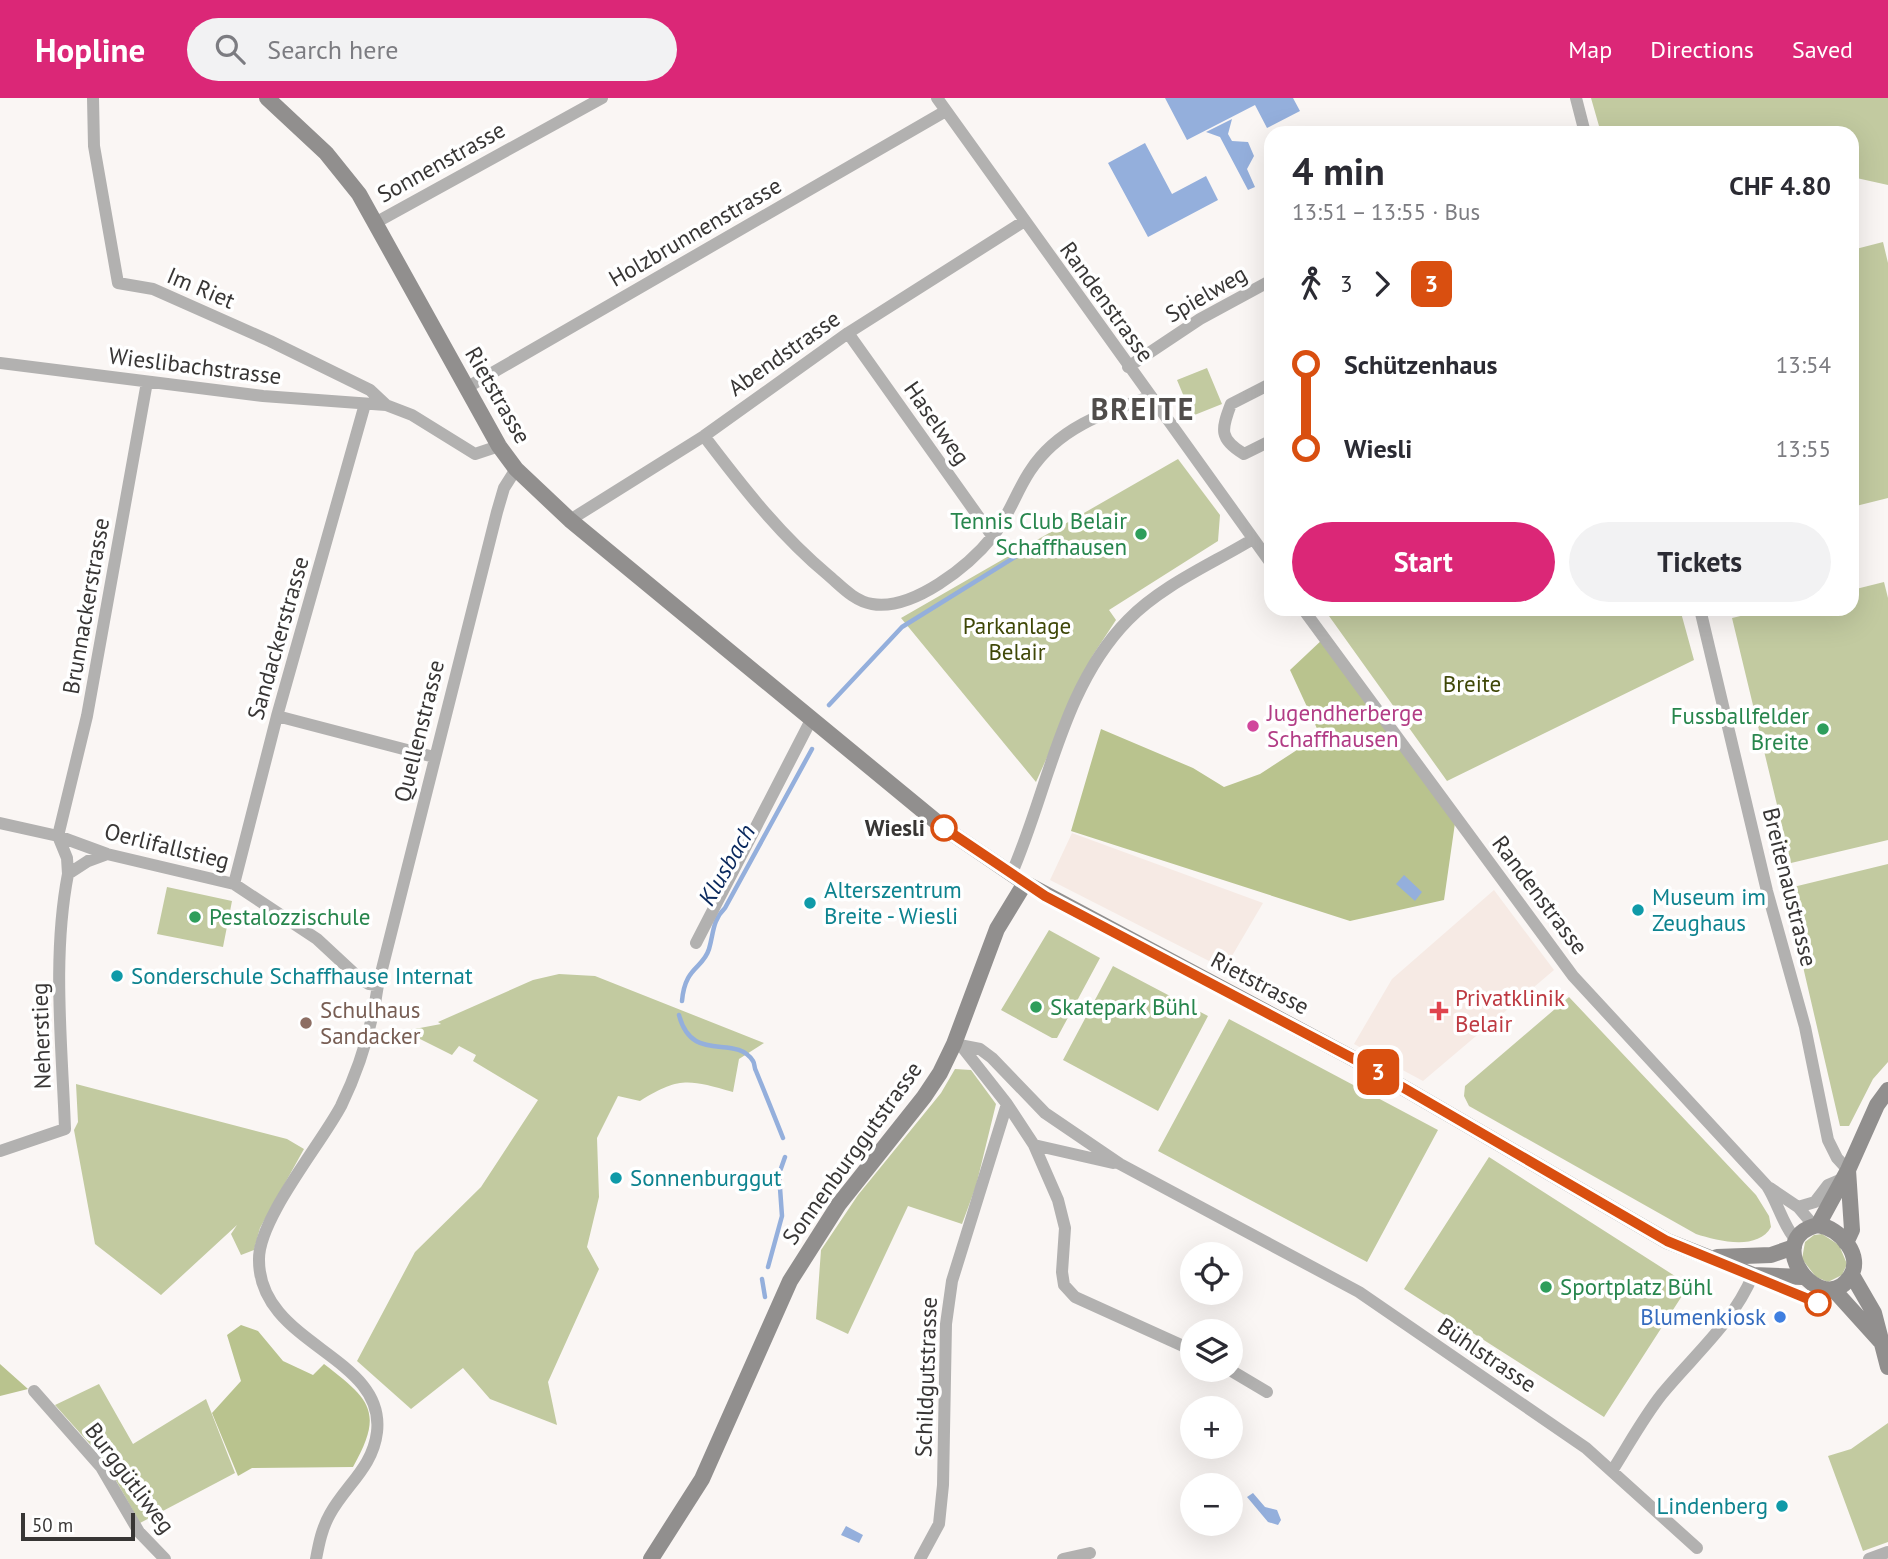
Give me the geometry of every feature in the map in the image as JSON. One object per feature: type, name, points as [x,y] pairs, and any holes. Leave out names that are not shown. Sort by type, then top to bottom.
[{"type":"street","name":"Im Riet","points":[[93,98],[94,146],[118,283],[153,289],[270,341],[370,390],[386,405]]},
{"type":"street","name":"Rietstrasse","points":[[267,98],[335,164],[359,194],[499,446],[516,469],[570,520],[960,841],[1018,879],[1354,1059],[1667,1241],[1753,1275],[1802,1277]]},
{"type":"street","name":"Sonnenstrasse","points":[[375,223],[601,98]]},
{"type":"street","name":"Randenstrasse","points":[[937,98],[944,112],[1128,367],[1198,459],[1264,554]]},
{"type":"street","points":[[1576,98],[1583,126]]},
{"type":"street","name":"Holzbrunnenstrasse","points":[[466,388],[944,112]]},
{"type":"street","name":"Abendstrasse","points":[[570,520],[704,436],[848,333],[1023,222]]},
{"type":"street","name":"Spielweg","points":[[1128,367],[1200,319],[1264,284]]},
{"type":"street","name":"Haselweg","points":[[848,333],[993,537]]},
{"type":"street","name":"Wieslibachstrasse","points":[[0,363],[263,396],[386,405]]},
{"type":"street","name":"Brunnackerstrasse","points":[[58,836],[87,716],[147,382]]},
{"type":"street","points":[[1264,387],[1231,404],[1224,438],[1227,444],[1244,454],[1264,444]]},
{"type":"street","points":[[704,436],[764,515],[800,551],[853,597],[869,603],[887,605],[921,593],[960,569],[993,537],[1013,507],[1031,470],[1054,444],[1087,422],[1150,397]]},
{"type":"street","name":"Sandackerstrasse","points":[[234,884],[277,716],[365,404]]},
{"type":"street","points":[[386,405],[412,415],[475,454],[499,446]]},
{"type":"street","name":"Quellenstrasse","points":[[316,1559],[322,1532],[331,1512],[360,1475],[372,1454],[378,1417],[373,1398],[361,1383],[296,1330],[276,1310],[262,1290],[259,1257],[273,1216],[340,1107],[357,1071],[434,757],[504,488],[516,469]]},
{"type":"street","name":"Sonnenburggutstrasse","points":[[651,1559],[702,1479],[790,1281],[806,1252],[839,1204],[924,1097],[959,1046],[997,929],[1018,879],[1065,724],[1098,656],[1140,608],[1253,539]]},
{"type":"street","name":"Randenstrasse","points":[[1308,616],[1573,976],[1767,1186],[1798,1207],[1816,1226]]},
{"type":"street","name":"Breitenaustrasse","points":[[1702,616],[1767,891],[1805,1027],[1828,1140],[1845,1175]]},
{"type":"street","points":[[277,716],[434,757]]},
{"type":"street","points":[[696,943],[811,720]]},
{"type":"street","name":"Oerlifallstieg","points":[[0,823],[58,836],[107,854],[234,884],[317,939],[359,978],[369,984],[378,985]]},
{"type":"street","name":"Neherstieg","points":[[0,1151],[65,1129],[60,975],[63,897],[68,874],[67,858],[58,836]]},
{"type":"street","points":[[68,874],[88,861],[107,854]]},
{"type":"street","points":[[959,1046],[1007,1104],[1034,1145],[1058,1200],[1065,1228],[1064,1284],[1074,1297],[1180,1345]]},
{"type":"street","name":"Bühlstrasse","points":[[959,1046],[980,1049],[1045,1113],[1120,1164],[1332,1275],[1586,1448],[1697,1548]]},
{"type":"street","points":[[1816,1226],[1830,1228],[1846,1243],[1854,1261],[1852,1275],[1846,1283],[1833,1289],[1817,1287],[1802,1277],[1795,1261],[1795,1244],[1816,1226],[1845,1175],[1877,1105],[1888,1090]]},
{"type":"street","name":"Schildgutstrasse","points":[[920,1559],[939,1524],[943,1485],[946,1324],[952,1281],[1007,1104]]},
{"type":"street","name":"Bühlstrasse","points":[[1034,1145],[1120,1164]]},
{"type":"street","points":[[1798,1207],[1815,1202],[1828,1185],[1845,1175]]},
{"type":"street","points":[[1845,1175],[1852,1230],[1846,1243]]},
{"type":"street","name":"Randenstrasse","points":[[1767,1186],[1795,1244]]},
{"type":"street","name":"Rietstrasse","points":[[1708,1257],[1771,1255],[1795,1244]]},
{"type":"street","points":[[1612,1471],[1661,1396],[1721,1331],[1743,1299],[1753,1275]]},
{"type":"street","points":[[1852,1275],[1874,1313],[1884,1340],[1888,1367]]},
{"type":"street","points":[[1833,1289],[1884,1340]]},
{"type":"street","points":[[1243,1378],[1267,1392]]},
{"type":"street","name":"Burggütliweg","points":[[34,1391],[101,1467],[139,1532],[165,1559]]},
{"type":"street","points":[[1869,1559],[1888,1552]]},
{"type":"street","points":[[1063,1559],[1090,1553]]},
{"type":"shaded area","points":[[1072,833],[1263,903],[1222,973],[1211,962],[1050,880]]},
{"type":"shaded area","name":"Privatklinik Belair","points":[[1494,890],[1554,970],[1423,1081],[1354,1044],[1392,979]]},
{"type":"green space","points":[[1591,98],[1888,98],[1888,185],[1859,179],[1859,126],[1599,126]]},
{"type":"green space","points":[[1883,242],[1888,263],[1888,498],[1859,505],[1859,248]]},
{"type":"green space","points":[[1207,368],[1222,404],[1192,416],[1177,380]]},
{"type":"green space","name":"Parkanlage Belair","points":[[1178,459],[1220,515],[1218,541],[1109,610],[1116,620],[1093,655],[1036,782],[901,618]]},
{"type":"green space","name":"Fussballfelder Breite","points":[[1884,582],[1888,598],[1888,840],[1791,863],[1732,618],[1859,616],[1859,588]]},
{"type":"green space","name":"Breite","points":[[1329,616],[1682,616],[1694,660],[1447,781]]},
{"type":"green space","points":[[1324,638],[1456,816],[1444,900],[1350,921],[1071,831],[1101,729],[1193,768],[1224,787],[1260,774],[1320,735],[1290,670]]},
{"type":"green space","points":[[1888,864],[1888,1062],[1873,1079],[1849,1126],[1840,1126],[1785,889]]},
{"type":"green space","name":"Pestalozzischule","points":[[167,887],[232,901],[223,947],[157,934]]},
{"type":"green space","points":[[1049,930],[1100,958],[1057,1038],[1052,1038],[1001,1010]]},
{"type":"green space","points":[[1113,966],[1208,1016],[1158,1111],[1063,1060]]},
{"type":"green space","points":[[559,974],[595,976],[764,1043],[739,1059],[733,1092],[685,1083],[665,1087],[640,1101],[618,1096],[597,1138],[599,1197],[587,1247],[599,1269],[548,1382],[557,1425],[490,1399],[463,1368],[411,1409],[357,1361],[415,1252],[481,1187],[538,1100],[473,1061],[476,1055],[459,1046],[452,1055],[404,1031],[441,1024],[438,1022],[533,980]]},
{"type":"green space","points":[[1569,997],[1756,1195],[1769,1216],[1771,1227],[1765,1234],[1747,1242],[1737,1242],[1696,1234],[1469,1106],[1464,1096],[1465,1086]]},
{"type":"green space","points":[[1229,1019],[1438,1130],[1367,1262],[1158,1151]]},
{"type":"green space","points":[[955,1069],[971,1070],[996,1104],[976,1186],[962,1224],[908,1206],[848,1334],[816,1319],[821,1250],[858,1195],[941,1093]]},
{"type":"green space","points":[[76,1084],[287,1139],[304,1149],[260,1228],[254,1250],[241,1255],[231,1234],[237,1225],[161,1295],[95,1244],[74,1130],[78,1122]]},
{"type":"green space","name":"Sportplatz Bühl","points":[[1489,1157],[1689,1285],[1604,1417],[1404,1289]]},
{"type":"green space","points":[[1822,1234],[1839,1245],[1847,1264],[1842,1275],[1828,1282],[1816,1277],[1802,1259],[1805,1242],[1814,1235]]},
{"type":"green space","points":[[241,1325],[258,1331],[283,1361],[313,1375],[324,1364],[361,1397],[370,1419],[363,1448],[353,1467],[252,1468],[238,1476],[212,1413],[241,1381],[227,1335]]},
{"type":"green space","points":[[0,1364],[28,1389],[0,1396]]},
{"type":"green space","points":[[99,1384],[133,1444],[206,1399],[235,1473],[140,1523],[105,1461],[55,1405]]},
{"type":"green space","points":[[1888,1423],[1888,1542],[1863,1551],[1828,1456],[1851,1449]]},
{"type":"water","points":[[1165,98],[1293,98],[1300,111],[1266,126],[1255,105],[1187,140]]},
{"type":"water","points":[[1232,119],[1228,134],[1232,141],[1248,142],[1254,156],[1247,169],[1255,187],[1248,190],[1220,137],[1206,132]]},
{"type":"water","points":[[1145,143],[1172,194],[1206,176],[1218,200],[1148,237],[1108,163]]},
{"type":"water","points":[[1404,875],[1422,892],[1415,901],[1396,884]]},
{"type":"water","points":[[1253,1493],[1265,1507],[1277,1510],[1281,1520],[1278,1525],[1268,1522],[1247,1497]]},
{"type":"water","points":[[846,1526],[863,1535],[859,1543],[841,1535]]},
{"type":"waterway","name":"Klusbach","points":[[829,705],[902,627],[1036,544]]},
{"type":"waterway","name":"Klusbach","points":[[682,1001],[690,974],[706,956],[718,918],[812,749]]},
{"type":"waterway","name":"Klusbach","points":[[679,1015],[685,1030],[694,1039],[703,1044],[736,1049],[753,1061],[783,1138]]},
{"type":"waterway","name":"Klusbach","points":[[768,1267],[782,1216],[779,1174],[785,1157]]},
{"type":"waterway","name":"Klusbach","points":[[762,1279],[765,1297]]},
{"type":"bus line","name":"3","points":[[944,828],[1045,896],[1354,1059],[1667,1241],[1818,1303]]},
{"type":"place","name":"Tennis Club Belair Schaffhausen","points":[[1141,534]]},
{"type":"place","name":"Jugendherberge Schaffhausen","points":[[1253,726]]},
{"type":"place","name":"Fussballfelder Breite","points":[[1823,729]]},
{"type":"place","name":"Wiesli","points":[[944,828]]},
{"type":"place","name":"Alterszentrum Breite - Wiesli","points":[[810,903]]},
{"type":"place","name":"Museum im Zeughaus","points":[[1638,910]]},
{"type":"place","name":"Pestalozzischule","points":[[195,917]]},
{"type":"place","name":"Sonderschule Schaffhause Internat","points":[[117,976]]},
{"type":"place","name":"Skatepark Bühl","points":[[1036,1007]]},
{"type":"place","name":"Privatklinik Belair","points":[[1439,1011]]},
{"type":"place","name":"Schulhaus Sandacker","points":[[306,1023]]},
{"type":"place","name":"Sonnenburggut","points":[[616,1178]]},
{"type":"place","name":"Sportplatz Bühl","points":[[1546,1287]]},
{"type":"place","name":"Blumenkiosk","points":[[1780,1317]]},
{"type":"place","name":"Lindenberg","points":[[1782,1506]]},
{"type":"district","name":"BREITE","points":[[1143,410]]}]
